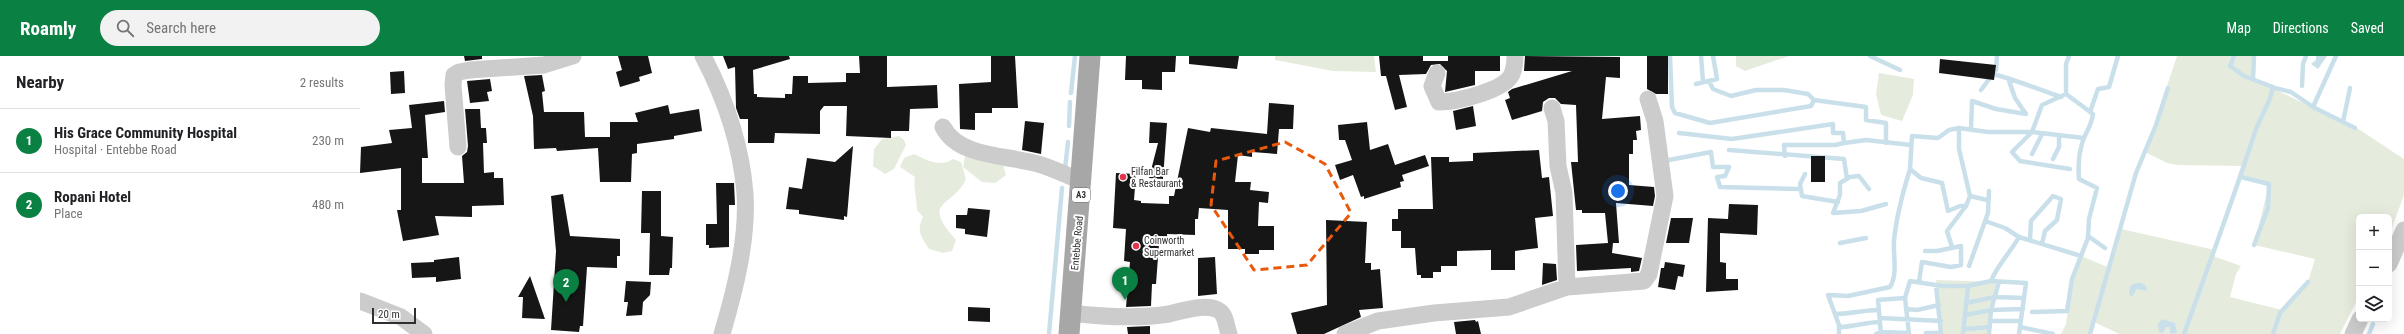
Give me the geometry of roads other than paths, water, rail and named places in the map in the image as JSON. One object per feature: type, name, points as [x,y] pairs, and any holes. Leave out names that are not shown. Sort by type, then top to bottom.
[{"type":"main road","name":"Entebbe Road","points":[[1069,334],[1082,181],[1090,56]]},
{"type":"street","points":[[458,147],[453,85],[454,75],[459,72],[470,70],[544,65],[573,56]]},
{"type":"street","points":[[703,56],[731,118],[745,192],[744,221],[739,258],[722,334]]},
{"type":"street","points":[[1437,73],[1432,86],[1439,102],[1466,99],[1482,94],[1504,82],[1512,75],[1515,56]]},
{"type":"street","points":[[1345,334],[1378,321],[1434,313],[1509,307],[1567,287],[1634,284],[1644,281],[1649,274],[1665,196],[1655,122],[1648,98]]},
{"type":"street","points":[[1552,108],[1556,121],[1558,166],[1564,193],[1567,287]]},
{"type":"street","points":[[943,127],[948,137],[960,145],[980,152],[1041,165],[1082,181]]},
{"type":"street","points":[[2392,257],[2404,230]]},
{"type":"street","points":[[360,301],[401,317],[424,334]]},
{"type":"street","points":[[1071,313],[1123,318],[1161,315],[1208,308],[1217,309],[1223,313],[1229,334]]},
{"type":"street","points":[[2353,334],[2359,322]]},
{"type":"water","points":[[2316,56],[2327,56],[2318,69],[2311,64],[2316,60]]},
{"type":"water","points":[[2136,283],[2142,283],[2146,286],[2147,291],[2137,289],[2132,297],[2129,294],[2130,286]]},
{"type":"water","points":[[2162,319],[2175,323],[2177,333],[2170,334],[2170,327],[2166,327],[2163,333],[2159,332],[2158,324]]},
{"type":"waterway","points":[[1071,93],[1075,56]]},
{"type":"waterway","points":[[1670,56],[1672,107],[1675,113],[1710,123],[1811,106],[1814,100],[1866,107],[1866,120],[1886,123],[1886,143]]},
{"type":"waterway","points":[[1701,56],[1703,82]]},
{"type":"waterway","points":[[1696,84],[1717,79],[1713,56]]},
{"type":"waterway","points":[[1870,56],[1900,70]]},
{"type":"waterway","points":[[1981,90],[1996,70],[1997,56]]},
{"type":"waterway","points":[[2032,312],[2067,311],[2072,279],[2088,238],[2089,219],[2097,188],[2079,179],[2081,148],[2093,114],[2066,94],[2066,64],[2069,56]]},
{"type":"waterway","points":[[2090,112],[2098,89],[2109,87],[2118,56]]},
{"type":"waterway","points":[[2184,334],[2257,126],[2272,93],[2273,87],[2244,76],[2230,66],[2234,56]]},
{"type":"waterway","points":[[2253,79],[2254,56]]},
{"type":"waterway","points":[[2302,86],[2303,64],[2306,56]]},
{"type":"waterway","points":[[2313,107],[2336,56]]},
{"type":"waterway","points":[[1993,74],[2061,97]]},
{"type":"waterway","points":[[1971,130],[1972,101],[1996,109],[2026,114],[2015,98],[2008,78]]},
{"type":"waterway","points":[[1709,81],[1713,89],[1731,96],[1756,90],[1784,90],[1808,94],[1814,100]]},
{"type":"waterway","points":[[2271,87],[2291,92],[2313,107],[2355,128]]},
{"type":"waterway","points":[[2090,334],[2136,173],[2156,125],[2168,88]]},
{"type":"waterway","points":[[2343,122],[2350,88]]},
{"type":"waterway","points":[[2066,94],[2042,105],[2032,132],[2012,152],[2020,161],[2070,169]]},
{"type":"waterway","points":[[1069,126],[1070,102]]},
{"type":"waterway","points":[[1679,133],[1732,139],[1833,124],[1833,133],[1843,133],[1844,143],[1866,140],[1911,145]]},
{"type":"waterway","points":[[1959,128],[1949,130],[1938,138],[1912,136],[1910,169],[1921,178],[1942,183],[1948,211],[1960,206],[1966,206]]},
{"type":"waterway","points":[[1987,200],[1970,196],[1959,149],[1959,128],[1988,132],[2032,132],[2084,138]]},
{"type":"waterway","points":[[2032,154],[2042,134]]},
{"type":"waterway","points":[[2053,159],[2059,147],[2059,136]]},
{"type":"waterway","points":[[1065,169],[1068,142]]},
{"type":"waterway","points":[[1785,156],[1784,145],[1835,145],[1844,143]]},
{"type":"waterway","points":[[1729,150],[1844,159],[1847,179]]},
{"type":"waterway","points":[[1669,160],[1711,152],[1713,167],[1729,167],[1725,176],[1717,177],[1720,187],[1798,189]]},
{"type":"waterway","points":[[1839,334],[1839,325],[1828,295],[1848,296],[1890,287],[1895,271],[1894,241],[1896,222],[1910,169]]},
{"type":"waterway","points":[[1805,174],[1800,184],[1802,196],[1838,202]]},
{"type":"waterway","points":[[1869,189],[1859,176],[1850,177],[1840,183],[1840,195],[1833,213],[1861,211],[1886,204]]},
{"type":"waterway","points":[[2241,177],[2269,184],[2268,208],[2254,245]]},
{"type":"waterway","points":[[1049,334],[1062,188]]},
{"type":"waterway","points":[[1969,266],[1988,213],[1989,191]]},
{"type":"waterway","points":[[1952,247],[1947,231],[1966,206],[1970,196]]},
{"type":"waterway","points":[[2030,240],[2031,221],[2053,196],[2061,199],[2057,220],[2045,231],[2042,244]]},
{"type":"waterway","points":[[1985,221],[2005,228],[2019,237],[2081,256]]},
{"type":"waterway","points":[[2088,236],[2105,248]]},
{"type":"waterway","points":[[1991,281],[1997,269],[2019,237]]},
{"type":"waterway","points":[[1840,243],[1866,238]]},
{"type":"waterway","points":[[1919,282],[1922,262],[1951,267],[1961,265],[1961,246],[1937,251],[1925,251]]},
{"type":"waterway","points":[[1881,334],[1878,300],[1905,298],[1910,281],[1942,286],[1968,286],[1991,281],[2026,283],[2019,334]]},
{"type":"waterway","points":[[1989,334],[1991,310],[1999,282]]},
{"type":"waterway","points":[[2273,334],[2280,313],[2308,282]]},
{"type":"waterway","points":[[1936,285],[1941,334]]},
{"type":"waterway","points":[[1963,334],[1968,286]]},
{"type":"waterway","points":[[1966,303],[1995,297],[2024,298]]},
{"type":"waterway","points":[[1905,298],[1909,334]]},
{"type":"waterway","points":[[1906,309],[1917,310],[1939,305]]},
{"type":"waterway","points":[[1965,315],[1991,310],[2023,309]]},
{"type":"waterway","points":[[1835,314],[1879,310]]},
{"type":"waterway","points":[[1880,318],[1941,321]]},
{"type":"waterway","points":[[1990,321],[2021,321]]},
{"type":"waterway","points":[[1839,327],[1880,322]]},
{"type":"waterway","points":[[2369,334],[2373,324]]},
{"type":"waterway","points":[[1965,329],[1990,327]]},
{"type":"waterway","points":[[2020,327],[2053,334]]},
{"type":"waterway","points":[[1876,334],[1881,332],[1909,333]]},
{"type":"waterway","points":[[1926,333],[1941,333]]},
{"type":"place","name":"Filfan Bar & Restaurant","points":[[1123,177]]},
{"type":"place","name":"Coinworth Supermarket","points":[[1136,246]]},
{"type":"place","name":"His Grace Community Hospital","points":[[1125,300]]},
{"type":"place","name":"Ropani Hotel","points":[[566,302]]}]
